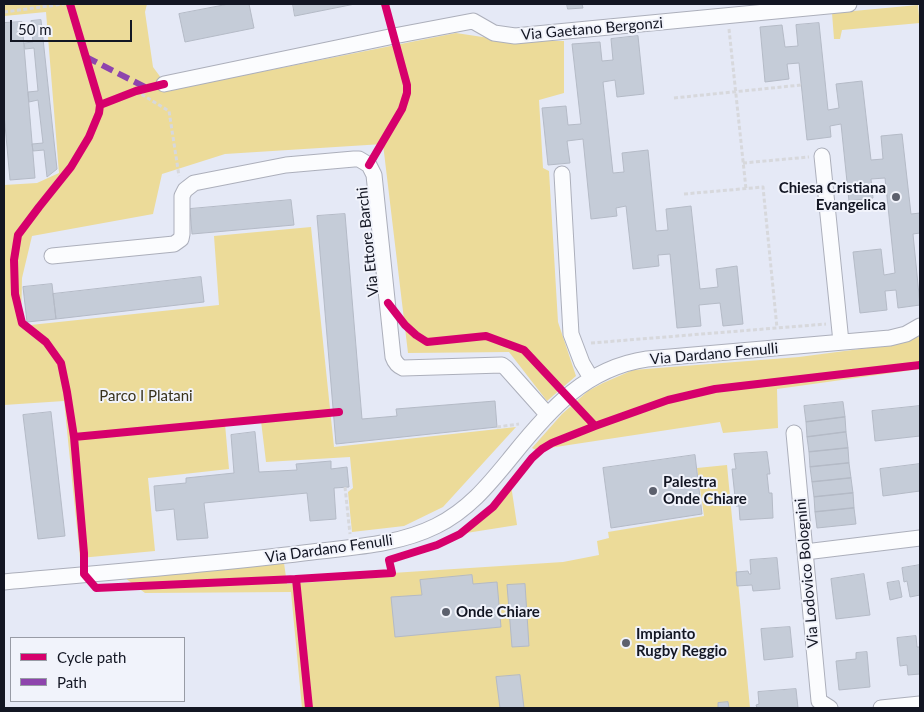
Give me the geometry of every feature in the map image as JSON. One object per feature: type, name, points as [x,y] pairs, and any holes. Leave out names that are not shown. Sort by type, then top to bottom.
[{"type":"street","name":"Via Gaetano Bergonzi","points":[[164,84],[473,21],[494,33],[515,36],[849,4]]},
{"type":"street","points":[[822,156],[841,342]]},
{"type":"street","name":"Via Ettore Barchi","points":[[182,196],[185,190],[194,183],[286,165],[354,159],[365,162],[369,165],[374,176],[393,357],[398,366],[404,368],[502,365],[547,414]]},
{"type":"street","points":[[562,174],[571,334],[582,363],[591,378]]},
{"type":"street","points":[[52,256],[174,244],[181,239],[182,234],[182,196]]},
{"type":"street","name":"Via Dardano Fenulli","points":[[4,582],[241,560],[355,547],[404,538],[435,527],[452,518],[467,506],[483,492],[547,414],[591,378],[617,365],[647,359],[890,338],[906,334],[920,326]]},
{"type":"street","name":"Via Lodovico Bolognini","points":[[794,433],[819,701],[830,708]]},
{"type":"street","points":[[804,552],[920,538]]},
{"type":"street","points":[[881,708],[920,704]]},
{"type":"path","points":[[4,12],[64,4]]},
{"type":"path","points":[[727,16],[746,189]]},
{"type":"path","points":[[127,94],[164,84]]},
{"type":"path","points":[[674,98],[801,85]]},
{"type":"path","points":[[136,91],[169,111],[182,196]]},
{"type":"path","points":[[743,163],[822,156]]},
{"type":"path","points":[[684,194],[763,188],[777,328]]},
{"type":"path","points":[[574,345],[839,323]]},
{"type":"path","points":[[346,487],[350,536],[355,547]]},
{"type":"green space","name":"Parco I Platani","points":[[4,4],[147,4],[145,12],[153,67],[170,90],[456,33],[509,41],[564,41],[564,93],[539,100],[543,168],[549,171],[558,322],[576,376],[547,401],[509,352],[408,353],[383,144],[225,154],[162,174],[153,214],[32,236],[22,278],[21,326],[219,305],[214,236],[311,227],[334,447],[516,427],[443,507],[404,526],[352,532],[348,492],[353,488],[350,457],[266,462],[261,421],[225,424],[229,469],[148,478],[155,551],[80,558],[64,401],[4,405],[4,185],[37,183],[59,173],[46,12],[4,16]]},
{"type":"green space","points":[[918,5],[920,23],[842,30],[840,39],[834,39],[832,13]]},
{"type":"green space","points":[[920,336],[920,369],[777,389],[778,428],[723,433],[720,422],[536,450],[532,448],[562,414],[588,391],[633,370],[799,357],[898,344]]},
{"type":"green space","points":[[727,465],[750,708],[302,708],[291,592],[145,593],[125,578],[284,563],[287,584],[386,577],[392,573],[563,562],[599,555],[597,541],[609,538],[608,532],[704,516],[697,468]]},
{"type":"green space","points":[[511,485],[517,525],[460,534],[493,507]]},
{"type":"building","points":[[229,4],[249,4],[254,28],[185,42],[179,14]]},
{"type":"building","points":[[293,4],[355,4],[295,16]]},
{"type":"building","points":[[567,4],[582,4],[583,8],[568,9]]},
{"type":"building","points":[[41,20],[57,169],[47,177],[44,150],[33,151],[32,144],[43,143],[38,100],[29,102],[28,92],[38,91],[34,48],[25,49],[24,43],[33,42],[31,21]]},
{"type":"building","points":[[22,22],[35,178],[10,180],[4,114],[4,23]]},
{"type":"building","points":[[819,23],[828,110],[839,108],[836,84],[862,81],[871,160],[883,159],[881,136],[902,134],[911,214],[920,213],[920,233],[913,234],[920,305],[898,308],[896,290],[885,291],[887,310],[860,313],[853,252],[881,249],[884,275],[895,273],[885,178],[871,179],[873,198],[849,201],[841,124],[830,126],[831,137],[807,140],[799,63],[787,64],[789,79],[765,82],[760,27],[782,25],[785,47],[798,46],[796,25]]},
{"type":"building","points":[[638,36],[644,94],[617,97],[615,80],[603,82],[613,173],[624,172],[622,153],[648,150],[656,231],[668,230],[666,209],[691,206],[700,289],[718,287],[716,269],[737,266],[743,324],[723,326],[720,303],[699,305],[701,326],[677,328],[670,254],[658,255],[659,266],[633,269],[626,206],[616,208],[617,216],[591,219],[583,139],[567,141],[570,163],[548,165],[542,108],[566,106],[568,125],[581,124],[572,44],[600,42],[602,61],[613,60],[611,39]]},
{"type":"building","points":[[291,200],[294,225],[192,234],[190,209]]},
{"type":"building","points":[[345,214],[362,419],[397,416],[396,409],[495,401],[497,427],[336,444],[317,216]]},
{"type":"building","points":[[201,277],[204,302],[56,319],[53,294]]},
{"type":"building","points":[[52,284],[56,319],[27,322],[23,287]]},
{"type":"building","points":[[843,402],[845,417],[806,422],[804,406]]},
{"type":"building","points":[[920,406],[920,436],[875,441],[872,411]]},
{"type":"building","points":[[51,412],[65,536],[38,539],[23,415]]},
{"type":"building","points":[[845,417],[846,432],[807,437],[806,422]]},
{"type":"building","points":[[255,432],[259,472],[297,470],[296,464],[331,461],[331,469],[347,467],[349,487],[334,488],[336,519],[310,521],[307,493],[204,503],[208,538],[177,540],[174,509],[156,511],[154,486],[186,483],[186,478],[234,473],[231,435]]},
{"type":"building","points":[[846,432],[848,448],[809,452],[807,437]]},
{"type":"building","points":[[848,448],[849,463],[810,467],[809,452]]},
{"type":"building","points":[[767,452],[770,474],[767,474],[769,493],[772,493],[773,518],[740,520],[739,506],[736,506],[732,469],[736,469],[734,454]]},
{"type":"building","name":"Palestra Onde Chiare","points":[[695,455],[702,514],[611,528],[603,468]]},
{"type":"building","points":[[849,463],[851,478],[812,482],[810,467]]},
{"type":"building","points":[[920,464],[920,491],[883,496],[880,469]]},
{"type":"building","points":[[851,478],[853,493],[814,497],[812,482]]},
{"type":"building","points":[[853,493],[854,508],[815,512],[814,497]]},
{"type":"building","points":[[854,508],[856,524],[817,528],[815,512]]},
{"type":"building","points":[[777,558],[780,589],[753,591],[752,585],[737,586],[736,572],[748,571],[751,574],[750,560]]},
{"type":"building","points":[[920,565],[920,595],[910,597],[907,581],[904,582],[902,568]]},
{"type":"building","points":[[864,574],[870,615],[836,619],[831,579]]},
{"type":"building","name":"Onde Chiare","points":[[472,575],[473,584],[497,582],[501,627],[395,637],[391,597],[422,595],[420,580]]},
{"type":"building","points":[[899,581],[902,597],[890,600],[887,583]]},
{"type":"building","points":[[525,584],[529,646],[512,647],[507,585]]},
{"type":"building","points":[[790,627],[793,657],[764,660],[761,629]]},
{"type":"building","points":[[916,636],[917,647],[920,647],[920,674],[908,675],[907,665],[900,666],[897,638]]},
{"type":"building","points":[[867,652],[870,687],[839,690],[836,661],[856,659],[856,653]]},
{"type":"building","points":[[520,675],[524,708],[500,708],[496,677]]},
{"type":"building","points":[[796,689],[798,708],[757,708],[756,705],[759,704],[758,692]]},
{"type":"building","points":[[728,702],[729,708],[718,708],[718,703]]},
{"type":"marked path","points":[[86,57],[147,88]]},
{"type":"cycle path","points":[[70,4],[100,105],[99,113],[89,137],[71,167],[18,235],[14,260],[15,294],[22,323],[46,342],[61,363],[74,437],[84,553],[84,574],[96,588],[296,579],[309,708]]},
{"type":"cycle path","points":[[369,165],[402,109],[407,93],[407,85],[385,4]]},
{"type":"cycle path","points":[[100,105],[136,91],[164,84]]},
{"type":"cycle path","points":[[388,303],[405,325],[427,342],[486,336],[524,350],[595,426],[668,400],[715,389],[920,365]]},
{"type":"cycle path","points":[[74,437],[339,412]]},
{"type":"cycle path","points":[[296,579],[392,573],[389,560],[437,545],[460,534],[493,507],[532,458],[542,449],[552,443],[595,426]]},
{"type":"place","name":"Chiesa Cristiana Evangelica","points":[[896,197]]},
{"type":"place","name":"Palestra Onde Chiare","points":[[653,491]]},
{"type":"place","name":"Onde Chiare","points":[[446,612]]},
{"type":"place","name":"Impianto Rugby Reggio","points":[[626,643]]}]
